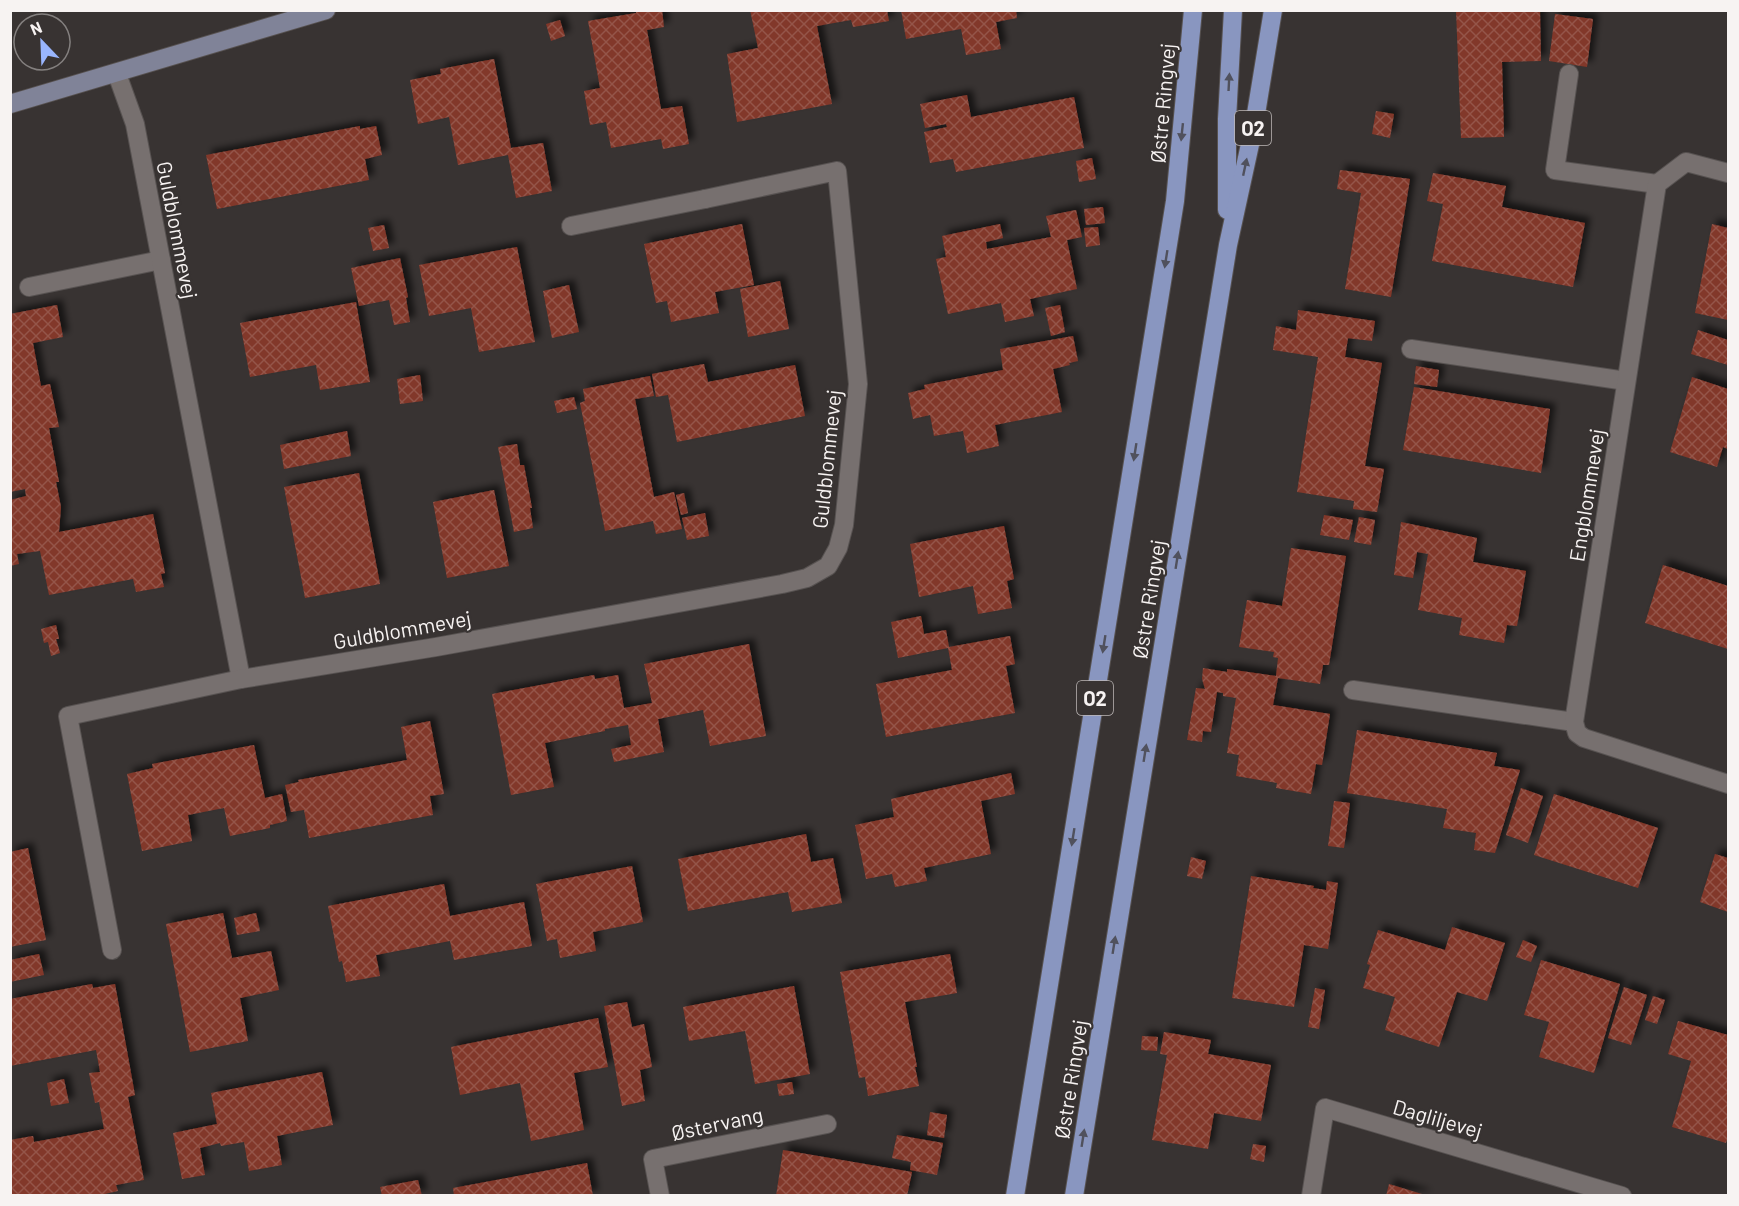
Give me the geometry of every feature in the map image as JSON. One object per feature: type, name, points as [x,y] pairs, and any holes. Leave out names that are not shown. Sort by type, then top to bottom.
[{"type":"main road","name":"Østre Ringvej","points":[[1015,1196],[1175,201],[1192,10]]},
{"type":"main road","points":[[1228,245],[1227,119],[1233,10]]},
{"type":"main road","name":"Østre Ringvej","points":[[1074,1196],[1228,245],[1254,126],[1273,10]]},
{"type":"street","points":[[10,104],[326,10]]},
{"type":"street","name":"Guldblommevej","points":[[117,74],[135,124],[241,679]]},
{"type":"street","points":[[1569,74],[1555,170],[1657,184],[1686,162],[1728,173]]},
{"type":"street","name":"Guldblommevej","points":[[112,950],[68,716],[241,679],[425,649],[782,584],[807,578],[828,566],[838,548],[844,525],[858,396],[837,171],[571,226]]},
{"type":"street","name":"Engblommevej","points":[[1574,722],[1657,184]]},
{"type":"street","points":[[29,287],[161,260]]},
{"type":"street","points":[[1411,349],[1626,381]]},
{"type":"street","points":[[1353,690],[1574,722],[1576,733],[1584,738],[1728,784]]},
{"type":"street","name":"Dagliljevej","points":[[1311,1196],[1325,1108],[1622,1196]]},
{"type":"street","name":"Østervang","points":[[660,1196],[653,1160],[827,1124]]},
{"type":"building","points":[[636,10],[662,10],[664,27],[647,30],[661,109],[682,106],[689,144],[663,149],[661,139],[611,148],[606,122],[590,125],[584,91],[600,88],[588,21],[636,13]]},
{"type":"building","points":[[750,10],[887,10],[889,21],[853,27],[851,20],[817,26],[832,104],[737,122],[727,54],[758,48]]},
{"type":"building","points":[[901,10],[1016,10],[1017,18],[996,22],[1001,49],[966,55],[961,29],[906,39]]},
{"type":"building","points":[[1456,10],[1540,10],[1541,61],[1502,62],[1504,137],[1461,138]]},
{"type":"building","points":[[1555,14],[1593,19],[1587,67],[1549,61]]},
{"type":"building","points":[[560,20],[565,36],[551,41],[546,24]]},
{"type":"building","points":[[494,59],[511,148],[543,143],[552,191],[516,198],[508,155],[458,165],[449,117],[418,124],[410,80],[441,74],[440,69]]},
{"type":"building","points":[[967,95],[971,117],[1074,97],[1084,148],[956,172],[953,159],[930,163],[924,132],[947,127],[946,124],[925,128],[920,104]]},
{"type":"building","points":[[1376,111],[1394,114],[1390,138],[1372,134]]},
{"type":"building","points":[[360,126],[360,129],[376,126],[382,155],[365,159],[369,180],[217,209],[206,155]]},
{"type":"building","points":[[1092,158],[1096,179],[1079,182],[1076,161]]},
{"type":"building","points":[[1340,170],[1410,179],[1391,297],[1345,289],[1361,193],[1337,189]]},
{"type":"building","points":[[1433,173],[1506,186],[1502,207],[1585,223],[1573,287],[1432,261],[1443,204],[1427,201]]},
{"type":"building","points":[[1103,207],[1105,223],[1086,225],[1084,209]]},
{"type":"building","points":[[1076,210],[1082,237],[1067,240],[1077,289],[1030,299],[1034,316],[1005,322],[1001,303],[948,314],[936,259],[946,257],[942,236],[1000,224],[1003,238],[986,242],[987,249],[1051,237],[1046,216]]},
{"type":"building","points":[[742,224],[754,285],[715,292],[719,313],[671,322],[667,301],[656,303],[644,244]]},
{"type":"building","points":[[1712,224],[1728,228],[1728,320],[1695,313]]},
{"type":"building","points":[[384,225],[389,248],[373,251],[368,228]]},
{"type":"building","points":[[1098,227],[1100,245],[1086,247],[1084,228]]},
{"type":"building","points":[[517,247],[535,342],[479,352],[471,308],[429,316],[419,265]]},
{"type":"building","points":[[400,258],[408,297],[406,298],[410,322],[394,325],[389,300],[359,306],[351,268]]},
{"type":"building","points":[[780,281],[789,329],[748,337],[740,289]]},
{"type":"building","points":[[569,285],[579,332],[552,338],[543,291]]},
{"type":"building","points":[[356,302],[370,382],[320,390],[316,365],[250,377],[240,323]]},
{"type":"building","points":[[57,305],[63,337],[33,343],[41,386],[50,384],[59,427],[49,428],[59,482],[56,482],[61,507],[59,532],[153,514],[165,573],[161,574],[164,587],[136,592],[133,579],[49,595],[40,551],[17,554],[19,564],[10,566],[10,520],[12,520],[10,500],[26,496],[25,489],[10,492],[10,314]]},
{"type":"building","points":[[1060,305],[1065,332],[1051,336],[1045,308]]},
{"type":"building","points":[[1298,310],[1375,321],[1372,341],[1348,338],[1345,357],[1382,363],[1365,466],[1384,469],[1377,512],[1353,509],[1354,501],[1297,492],[1318,357],[1273,350],[1276,326],[1296,330]]},
{"type":"building","points":[[1698,330],[1728,340],[1728,365],[1691,354]]},
{"type":"building","points":[[1073,336],[1078,361],[1053,369],[1062,412],[995,425],[999,446],[967,453],[963,431],[934,436],[930,415],[913,419],[908,393],[925,389],[924,385],[1003,370],[1000,349]]},
{"type":"building","points":[[704,364],[708,382],[795,365],[805,416],[677,442],[668,395],[656,397],[652,374]]},
{"type":"building","points":[[1416,366],[1439,370],[1437,387],[1414,384]]},
{"type":"building","points":[[420,375],[423,401],[400,404],[397,379]]},
{"type":"building","points":[[650,376],[654,396],[635,399],[654,497],[674,492],[682,529],[656,534],[653,521],[605,531],[580,403],[585,401],[583,389]]},
{"type":"building","points":[[1692,377],[1728,389],[1728,449],[1723,447],[1717,467],[1670,452]]},
{"type":"building","points":[[1414,387],[1550,409],[1541,473],[1403,450]]},
{"type":"building","points":[[574,397],[577,409],[557,413],[554,401]]},
{"type":"building","points":[[347,431],[351,456],[284,469],[280,445]]},
{"type":"building","points":[[517,444],[520,465],[524,465],[532,508],[530,508],[533,528],[514,532],[498,447]]},
{"type":"building","points":[[359,473],[380,584],[305,598],[284,487]]},
{"type":"building","points":[[494,490],[509,566],[447,578],[433,502]]},
{"type":"building","points":[[684,493],[688,513],[681,515],[676,495]]},
{"type":"building","points":[[705,513],[709,536],[687,540],[682,518]]},
{"type":"building","points":[[1324,515],[1353,520],[1349,540],[1320,535]]},
{"type":"building","points":[[1359,517],[1375,520],[1371,545],[1354,542]]},
{"type":"building","points":[[1401,522],[1477,538],[1473,562],[1526,571],[1517,626],[1507,625],[1504,643],[1459,635],[1462,618],[1418,610],[1428,554],[1417,552],[1413,578],[1394,575]]},
{"type":"building","points":[[1004,526],[1014,579],[1007,581],[1012,608],[978,614],[973,586],[919,597],[910,544]]},
{"type":"building","points":[[1291,548],[1346,556],[1329,665],[1323,665],[1320,684],[1278,678],[1273,705],[1330,714],[1322,765],[1316,764],[1311,794],[1276,788],[1277,783],[1236,776],[1239,755],[1227,753],[1236,698],[1223,696],[1223,693],[1217,692],[1211,732],[1203,731],[1202,742],[1187,740],[1196,688],[1205,689],[1202,679],[1203,668],[1276,676],[1278,658],[1273,657],[1274,652],[1239,647],[1247,600],[1282,606]]},
{"type":"building","points":[[1663,565],[1728,586],[1728,649],[1645,623]]},
{"type":"building","points":[[921,616],[924,634],[946,630],[949,647],[1010,636],[1015,664],[1006,666],[1015,713],[886,737],[876,684],[952,670],[948,648],[898,658],[891,622]]},
{"type":"building","points":[[56,625],[59,639],[56,639],[60,653],[51,656],[48,642],[44,643],[41,629]]},
{"type":"building","points":[[749,644],[766,736],[710,746],[703,710],[658,719],[664,752],[614,762],[611,749],[631,745],[628,725],[605,729],[605,731],[545,743],[554,787],[511,795],[492,694],[594,675],[595,679],[618,675],[624,708],[652,703],[644,664]]},
{"type":"building","points":[[430,721],[444,794],[430,796],[433,815],[309,838],[304,810],[291,812],[285,785],[299,782],[298,780],[407,760],[401,727]]},
{"type":"building","points":[[1357,730],[1497,753],[1494,766],[1520,770],[1495,853],[1474,850],[1476,833],[1443,828],[1447,809],[1347,793]]},
{"type":"building","points":[[254,745],[265,798],[282,794],[287,821],[270,825],[270,828],[230,836],[224,808],[188,815],[192,841],[142,851],[127,774],[153,768],[152,764]]},
{"type":"building","points":[[1011,773],[1015,794],[981,801],[991,854],[924,868],[927,881],[895,887],[892,874],[866,879],[855,825],[894,817],[891,799]]},
{"type":"building","points":[[1521,788],[1543,796],[1528,843],[1506,835]]},
{"type":"building","points":[[1554,794],[1658,828],[1638,888],[1534,855]]},
{"type":"building","points":[[1334,801],[1350,803],[1344,848],[1328,846]]},
{"type":"building","points":[[806,834],[811,862],[833,858],[842,903],[792,912],[788,892],[688,911],[678,859]]},
{"type":"building","points":[[28,848],[46,940],[10,947],[10,852]]},
{"type":"building","points":[[1715,854],[1728,858],[1728,912],[1700,902]]},
{"type":"building","points":[[1191,857],[1206,861],[1202,879],[1187,876]]},
{"type":"building","points":[[632,866],[643,922],[593,932],[596,951],[560,958],[557,939],[547,941],[536,884]]},
{"type":"building","points":[[1251,876],[1326,890],[1327,881],[1338,883],[1328,949],[1304,945],[1294,1007],[1232,998]]},
{"type":"building","points":[[444,884],[450,916],[524,902],[532,946],[454,960],[450,941],[376,955],[380,976],[346,982],[342,961],[339,962],[328,906]]},
{"type":"building","points":[[223,913],[232,958],[271,951],[279,990],[240,998],[248,1041],[190,1052],[166,924]]},
{"type":"building","points":[[256,913],[260,931],[237,935],[234,918]]},
{"type":"building","points":[[1452,927],[1505,943],[1487,1001],[1457,992],[1439,1047],[1385,1030],[1395,997],[1363,988],[1370,965],[1367,964],[1378,930],[1445,950]]},
{"type":"building","points":[[1523,940],[1537,946],[1531,962],[1516,957]]},
{"type":"building","points":[[39,954],[44,975],[10,982],[10,960]]},
{"type":"building","points":[[950,954],[957,993],[905,1002],[919,1086],[868,1096],[865,1077],[859,1078],[840,972]]},
{"type":"building","points":[[1541,960],[1620,984],[1594,1073],[1539,1057],[1549,1022],[1524,1015]]},
{"type":"building","points":[[92,984],[93,988],[115,984],[135,1095],[128,1097],[144,1180],[116,1185],[118,1191],[96,1196],[10,1196],[10,1140],[33,1136],[34,1142],[104,1129],[99,1102],[95,1103],[89,1073],[100,1072],[96,1050],[10,1066],[10,999]]},
{"type":"building","points":[[794,986],[810,1074],[755,1084],[745,1031],[689,1041],[683,1007]]},
{"type":"building","points":[[1624,987],[1647,995],[1631,1045],[1608,1038]]},
{"type":"building","points":[[1315,988],[1325,990],[1319,1029],[1308,1027]]},
{"type":"building","points":[[1653,996],[1665,1000],[1657,1024],[1645,1020]]},
{"type":"building","points":[[627,1002],[632,1027],[644,1024],[652,1067],[640,1070],[645,1101],[622,1106],[604,1006]]},
{"type":"building","points":[[598,1018],[608,1067],[574,1073],[584,1130],[531,1141],[520,1083],[460,1095],[451,1047]]},
{"type":"building","points":[[1678,1021],[1728,1035],[1728,1136],[1726,1143],[1672,1127],[1691,1061],[1668,1054]]},
{"type":"building","points":[[1164,1032],[1211,1040],[1208,1054],[1271,1065],[1261,1121],[1214,1113],[1208,1149],[1152,1140],[1167,1055],[1160,1054]]},
{"type":"building","points":[[1142,1036],[1158,1037],[1157,1051],[1141,1050]]},
{"type":"building","points":[[322,1072],[333,1125],[277,1136],[282,1165],[249,1171],[244,1142],[221,1146],[220,1143],[200,1148],[205,1175],[182,1179],[173,1133],[217,1124],[211,1093]]},
{"type":"building","points":[[64,1079],[69,1103],[51,1106],[47,1083]]},
{"type":"building","points":[[792,1082],[794,1094],[779,1096],[777,1084]]},
{"type":"building","points":[[930,1112],[947,1115],[944,1138],[927,1135]]},
{"type":"building","points":[[897,1135],[943,1143],[937,1175],[910,1170],[911,1162],[892,1158]]},
{"type":"building","points":[[1253,1144],[1266,1146],[1264,1162],[1250,1159]]},
{"type":"building","points":[[783,1150],[912,1172],[907,1196],[776,1196]]},
{"type":"building","points":[[587,1163],[593,1196],[454,1196],[453,1188]]},
{"type":"building","points":[[418,1180],[422,1196],[382,1196],[380,1187]]},
{"type":"building","points":[[1389,1184],[1425,1195],[1425,1196],[1386,1196]]}]
